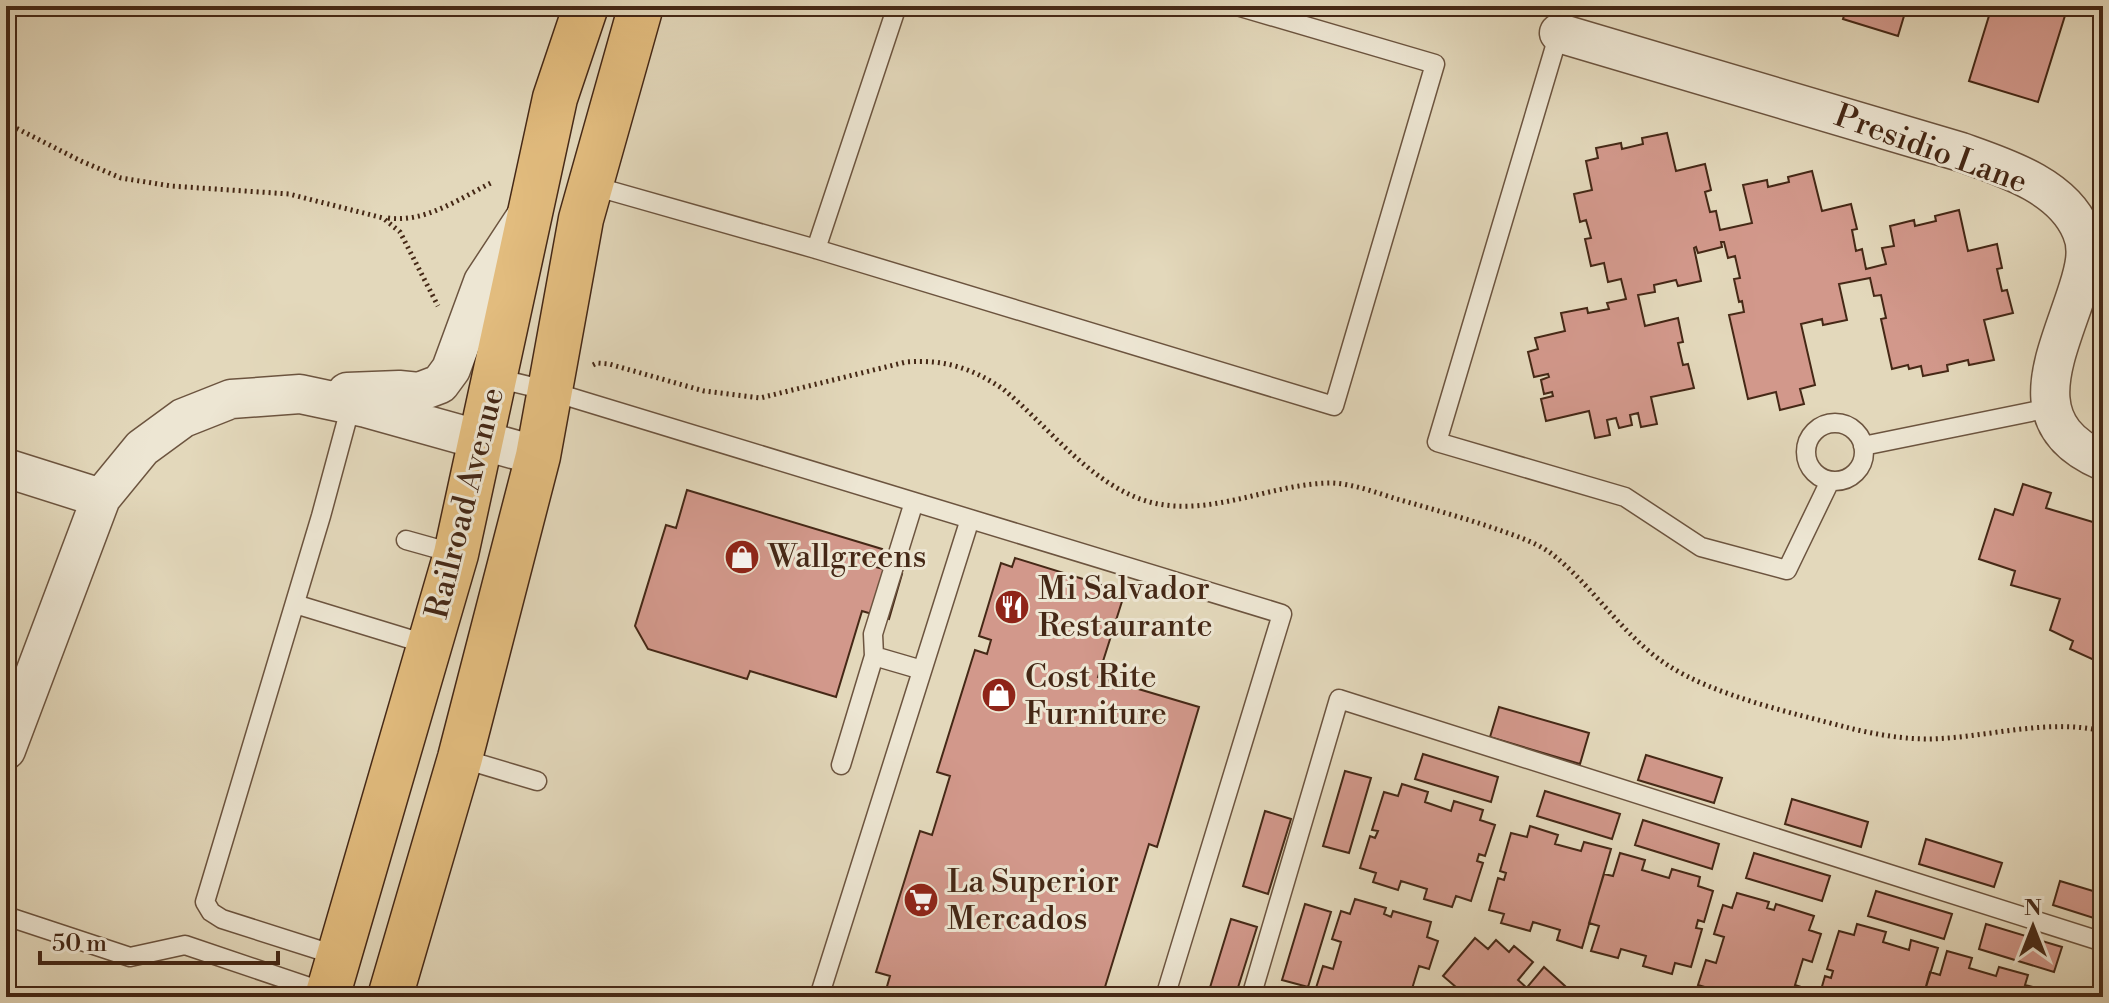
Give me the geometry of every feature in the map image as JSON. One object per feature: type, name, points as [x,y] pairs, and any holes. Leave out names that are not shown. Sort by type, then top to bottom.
[{"type":"highway","name":"Railroad Avenue","points":[[331,982],[456,554],[555,98],[586,6]]},
{"type":"highway","name":"Railroad Avenue","points":[[390,997],[460,758],[538,456],[572,261],[590,185],[641,6]]},
{"type":"street","name":"Presidio Lane","points":[[1559,33],[1998,165],[2050,193],[2089,221],[2082,230],[2086,245],[2085,261],[2049,382],[2050,408]]},
{"type":"street","points":[[6,750],[101,498],[142,448],[183,418],[231,399],[399,390],[419,392],[440,384],[451,369],[483,282],[531,209]]},
{"type":"street","points":[[300,394],[538,456]]},
{"type":"street","points":[[2050,408],[2061,432],[2071,443],[2103,461]]},
{"type":"street","points":[[6,468],[101,498]]},
{"type":"lane","points":[[816,249],[897,6]]},
{"type":"lane","points":[[590,185],[816,249],[1334,406],[1435,64],[1237,6]]},
{"type":"lane","points":[[1559,33],[1437,442],[1625,497],[1701,547],[1787,570],[1830,481]]},
{"type":"lane","points":[[496,378],[552,380],[914,502],[1282,614],[1165,997]]},
{"type":"lane","points":[[331,982],[222,919],[211,912],[205,902],[321,516],[351,405]]},
{"type":"lane","points":[[1863,446],[2050,408]]},
{"type":"lane","points":[[1828,424],[1850,428],[1859,436],[1863,446],[1859,468],[1851,476],[1830,481],[1819,477],[1806,458],[1810,436],[1828,424]]},
{"type":"lane","points":[[841,765],[874,656],[873,634],[914,502]]},
{"type":"lane","points":[[819,997],[970,519]]},
{"type":"lane","points":[[406,540],[456,554]]},
{"type":"lane","points":[[295,604],[429,645]]},
{"type":"lane","points":[[874,656],[922,670]]},
{"type":"lane","points":[[1251,997],[1339,699],[2103,942]]},
{"type":"lane","points":[[460,758],[537,781]]},
{"type":"lane","points":[[6,916],[130,957],[185,945],[331,982]]},
{"type":"path","points":[[6,123],[121,178],[171,186],[289,194],[383,218],[412,219],[493,182]]},
{"type":"path","points":[[383,218],[400,232],[449,328],[443,346],[458,351]]},
{"type":"path","points":[[552,380],[578,373],[597,363],[609,364],[704,391],[760,398],[906,362],[954,364],[987,378],[1003,389],[1090,469],[1141,499],[1178,506],[1208,504],[1297,486],[1334,483],[1467,520],[1535,544],[1569,570],[1644,647],[1665,663],[1722,691],[1849,728],[1902,737],[1927,739],[2056,726],[2103,731]]},
{"type":"building","points":[[1847,6],[1907,6],[1898,36],[1843,19]]},
{"type":"building","points":[[1992,6],[2068,6],[2038,102],[1969,81]]},
{"type":"building","points":[[1667,133],[1676,171],[1705,164],[1711,190],[1705,192],[1710,212],[1716,211],[1720,230],[1752,223],[1743,185],[1767,180],[1768,187],[1789,182],[1788,177],[1812,171],[1822,211],[1851,204],[1857,229],[1852,230],[1856,251],[1862,249],[1866,269],[1886,264],[1882,248],[1894,246],[1890,226],[1914,220],[1915,226],[1936,221],[1935,216],[1959,210],[1968,251],[1997,244],[2002,268],[1997,269],[2002,291],[2007,290],[2013,313],[1984,320],[1994,360],[1969,365],[1968,360],[1947,365],[1948,371],[1923,376],[1921,366],[1892,369],[1881,319],[1886,318],[1881,295],[1874,296],[1870,278],[1839,284],[1847,320],[1823,325],[1822,319],[1801,324],[1815,385],[1800,389],[1804,404],[1780,410],[1776,392],[1748,399],[1729,315],[1744,312],[1734,279],[1740,278],[1735,256],[1728,258],[1724,242],[1721,242],[1722,247],[1698,253],[1694,248],[1701,281],[1678,286],[1676,280],[1654,285],[1655,292],[1638,295],[1645,326],[1678,318],[1683,342],[1678,343],[1683,365],[1688,364],[1694,388],[1651,397],[1657,424],[1641,427],[1638,413],[1630,415],[1632,425],[1619,428],[1616,418],[1607,420],[1610,435],[1595,438],[1589,411],[1546,421],[1541,399],[1553,396],[1552,392],[1544,394],[1541,380],[1549,377],[1548,374],[1534,377],[1528,352],[1538,349],[1535,338],[1565,331],[1561,313],[1587,308],[1588,313],[1609,309],[1607,303],[1626,299],[1621,279],[1608,282],[1604,263],[1591,266],[1585,239],[1591,238],[1586,220],[1580,222],[1574,194],[1592,190],[1586,161],[1598,158],[1596,148],[1621,143],[1622,149],[1643,144],[1642,138]]},
{"type":"building","points":[[2023,484],[2051,493],[2046,508],[2103,525],[2103,664],[2070,649],[2073,641],[2050,630],[2060,599],[2011,585],[2015,571],[1979,559],[1995,509],[2013,515]]},
{"type":"building","points":[[687,490],[882,549],[876,567],[902,574],[889,619],[862,611],[836,697],[750,671],[747,679],[648,649],[635,626],[666,525],[676,528]]},
{"type":"building","points":[[1015,558],[1125,592],[1098,677],[1199,707],[1157,847],[1149,844],[1105,987],[1138,997],[884,997],[890,976],[876,972],[920,831],[932,835],[950,776],[937,772],[975,650],[987,654],[991,640],[979,636],[1001,563],[1012,567]]},
{"type":"building","points":[[1499,707],[1589,733],[1580,764],[1490,737]]},
{"type":"building","points":[[1423,754],[1498,777],[1491,802],[1415,779]]},
{"type":"building","points":[[1646,755],[1722,778],[1714,803],[1638,780]]},
{"type":"building","points":[[1345,771],[1371,778],[1349,853],[1323,846]]},
{"type":"building","points":[[1402,784],[1428,792],[1425,802],[1451,811],[1454,801],[1483,810],[1480,820],[1495,825],[1485,856],[1479,854],[1477,861],[1483,863],[1471,901],[1456,896],[1452,907],[1424,899],[1427,889],[1401,881],[1398,890],[1373,882],[1376,873],[1360,868],[1370,836],[1375,838],[1378,831],[1372,830],[1384,792],[1398,796]]},
{"type":"building","points":[[1545,791],[1620,814],[1612,839],[1537,816]]},
{"type":"building","points":[[1792,799],[1868,822],[1861,847],[1785,824]]},
{"type":"building","points":[[1265,811],[1291,819],[1268,894],[1243,886]]},
{"type":"building","points":[[1643,820],[1719,844],[1712,869],[1635,845]]},
{"type":"building","points":[[1530,826],[1558,835],[1555,844],[1581,851],[1584,842],[1611,849],[1582,948],[1557,940],[1560,930],[1533,922],[1530,931],[1501,923],[1504,914],[1489,910],[1498,878],[1504,880],[1506,873],[1500,871],[1511,833],[1527,837]]},
{"type":"building","points":[[1926,839],[2002,863],[1994,887],[1919,864]]},
{"type":"building","points":[[1620,853],[1645,860],[1642,870],[1669,878],[1672,869],[1700,877],[1698,886],[1713,891],[1704,922],[1698,920],[1696,928],[1702,929],[1691,967],[1675,963],[1672,974],[1643,966],[1646,956],[1621,949],[1618,958],[1591,951],[1599,926],[1589,923],[1604,874],[1613,876]]},
{"type":"building","points":[[1754,853],[1830,876],[1822,901],[1746,878]]},
{"type":"building","points":[[2060,881],[2103,894],[2103,921],[2053,905]]},
{"type":"building","points":[[1876,891],[1952,914],[1944,939],[1868,916]]},
{"type":"building","points":[[1737,893],[1769,902],[1767,908],[1774,910],[1776,904],[1814,916],[1809,930],[1821,934],[1812,962],[1803,959],[1795,985],[1804,988],[1802,997],[1708,997],[1711,989],[1698,985],[1706,960],[1716,963],[1724,937],[1714,934],[1723,905],[1732,908]]},
{"type":"building","points":[[1355,899],[1386,908],[1384,914],[1391,917],[1393,911],[1431,922],[1427,937],[1438,941],[1429,969],[1419,966],[1411,992],[1420,997],[1335,997],[1315,991],[1323,966],[1333,969],[1341,942],[1332,939],[1341,911],[1350,914]]},
{"type":"building","points":[[1305,904],[1331,912],[1308,987],[1282,980]]},
{"type":"building","points":[[1231,919],[1257,927],[1235,997],[1218,997],[1208,994]]},
{"type":"building","points":[[1857,924],[1886,932],[1883,942],[1909,950],[1911,940],[1938,948],[1923,997],[1819,997],[1825,976],[1831,978],[1833,971],[1827,969],[1839,931],[1854,935]]},
{"type":"building","points":[[1986,924],[2062,947],[2054,972],[1979,949]]},
{"type":"building","points":[[1475,938],[1488,949],[1496,940],[1509,952],[1514,946],[1533,962],[1518,980],[1527,988],[1519,997],[1450,997],[1457,988],[1443,976]]},
{"type":"building","points":[[1947,951],[1972,958],[1969,968],[1996,976],[1999,967],[2028,975],[2025,985],[2040,989],[2038,997],[1923,997],[1930,972],[1940,975]]},
{"type":"building","points":[[1544,967],[1565,986],[1560,993],[1565,997],[1519,997]]},
{"type":"place","name":"Wallgreens","points":[[742,557]]},
{"type":"place","name":"Mi Salvador Restaurante","points":[[1012,607]]},
{"type":"place","name":"Cost Rite Furniture","points":[[999,695]]},
{"type":"place","name":"La Superior Mercados","points":[[921,900]]}]
